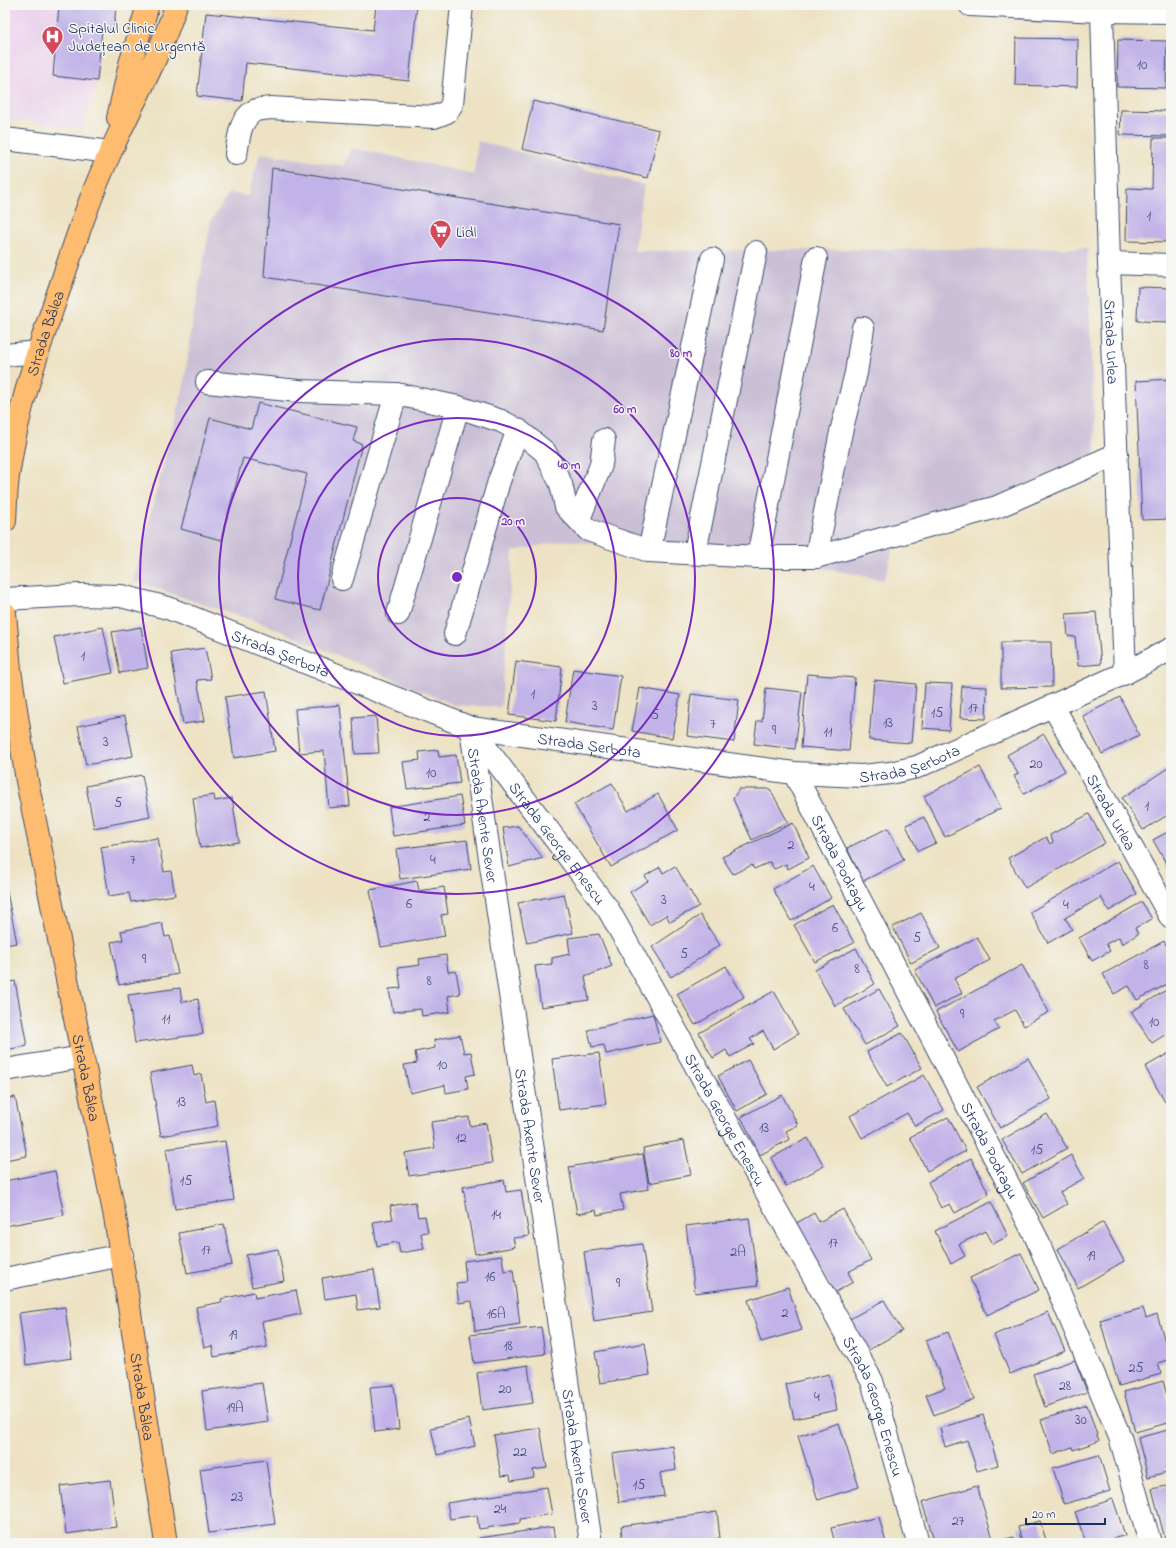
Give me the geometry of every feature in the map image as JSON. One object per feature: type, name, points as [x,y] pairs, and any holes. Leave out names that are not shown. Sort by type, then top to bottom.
[{"type":"main road","points":[[110,152],[130,64],[148,5]]},
{"type":"main road","points":[[110,152],[149,73],[171,21],[176,5]]},
{"type":"main road","name":"Strada Bâlea","points":[[5,521],[8,470],[19,415],[38,352],[76,241],[110,152]]},
{"type":"main road","name":"Strada Bâlea","points":[[5,613],[7,671],[27,781],[122,1255],[166,1543]]},
{"type":"street","points":[[236,154],[239,133],[244,121],[254,111],[270,108],[434,117],[447,112],[452,104],[462,5]]},
{"type":"street","points":[[970,5],[1102,11],[1171,12]]},
{"type":"street","name":"Strada Urlea","points":[[1102,11],[1109,263],[1125,673]]},
{"type":"street","points":[[5,139],[110,152]]},
{"type":"street","points":[[694,552],[756,252]]},
{"type":"street","points":[[758,557],[816,258]]},
{"type":"street","points":[[650,551],[712,259]]},
{"type":"street","points":[[1109,263],[1171,265]]},
{"type":"street","points":[[816,558],[841,432],[856,373],[863,328]]},
{"type":"street","points":[[5,355],[38,352]]},
{"type":"street","points":[[207,382],[299,391],[396,394],[458,407],[501,421],[518,430],[545,452],[561,484],[566,506],[588,530],[650,551],[694,552],[758,557],[816,558],[997,507],[1117,454]]},
{"type":"street","points":[[342,579],[396,394]]},
{"type":"street","points":[[398,614],[458,407]]},
{"type":"street","points":[[455,634],[499,481],[518,430]]},
{"type":"street","points":[[578,520],[601,465],[604,440]]},
{"type":"street","name":"Strada Șerbota","points":[[5,599],[79,595],[121,596],[168,608],[471,728],[794,773],[862,776],[890,773],[918,767],[1125,673],[1171,650]]},
{"type":"street","name":"Strada Urlea","points":[[1053,706],[1171,918]]},
{"type":"street","name":"Strada Axente Sever","points":[[471,728],[591,1543]]},
{"type":"street","name":"Strada George Enescu","points":[[471,728],[608,909],[872,1381],[918,1543]]},
{"type":"street","name":"Strada Podragu","points":[[794,773],[1036,1237],[1120,1437],[1150,1543]]},
{"type":"street","points":[[5,1070],[82,1057]]},
{"type":"street","points":[[5,1279],[122,1255]]},
{"type":"shaded area","name":"Spitalul Clinic Județean de Urgentă","points":[[5,5],[116,5],[114,31],[102,29],[97,81],[83,129],[5,119]]},
{"type":"shaded area","points":[[478,141],[644,185],[634,251],[1087,248],[1096,478],[898,533],[884,580],[813,566],[707,558],[566,540],[513,551],[501,707],[454,705],[267,625],[133,581],[184,385],[193,318],[211,221],[229,193],[248,196],[260,153],[343,166],[353,148],[474,174]]},
{"type":"building","points":[[59,5],[116,5],[114,31],[102,29],[97,81],[53,76]]},
{"type":"building","points":[[376,5],[417,5],[409,81],[246,63],[242,101],[197,96],[206,13],[373,30]]},
{"type":"building","points":[[1016,38],[1078,39],[1077,87],[1015,85]]},
{"type":"building","points":[[1118,40],[1167,41],[1166,88],[1117,87]]},
{"type":"building","points":[[533,101],[659,130],[648,178],[522,149]]},
{"type":"building","points":[[1121,110],[1170,111],[1169,136],[1120,135]]},
{"type":"building","points":[[1153,138],[1171,138],[1171,242],[1126,241],[1127,188],[1152,189]]},
{"type":"building","name":"Lidl","points":[[272,168],[619,224],[603,330],[264,277]]},
{"type":"building","points":[[1138,287],[1171,288],[1171,322],[1137,321]]},
{"type":"building","points":[[1171,379],[1171,519],[1142,520],[1136,381]]},
{"type":"building","points":[[258,403],[357,427],[353,441],[362,444],[320,610],[275,599],[307,474],[243,458],[221,540],[181,529],[210,418],[251,429]]},
{"type":"building","points":[[1096,612],[1101,664],[1078,666],[1075,637],[1068,636],[1066,614]]},
{"type":"building","points":[[103,627],[113,673],[63,683],[54,637]]},
{"type":"building","points":[[141,627],[148,668],[120,673],[112,632]]},
{"type":"building","points":[[1001,642],[1051,642],[1052,687],[1001,688]]},
{"type":"building","points":[[205,648],[211,679],[197,680],[205,721],[183,724],[171,653]]},
{"type":"building","points":[[516,661],[562,667],[556,721],[509,715]]},
{"type":"building","points":[[573,669],[621,676],[613,730],[565,722]]},
{"type":"building","points":[[807,674],[855,678],[849,751],[801,747]]},
{"type":"building","points":[[874,680],[916,684],[911,743],[869,740]]},
{"type":"building","points":[[925,683],[952,684],[949,730],[922,728]]},
{"type":"building","points":[[962,686],[987,687],[986,719],[960,718]]},
{"type":"building","points":[[640,688],[680,695],[672,738],[632,731]]},
{"type":"building","points":[[766,688],[802,692],[795,749],[754,744],[757,721],[762,721]]},
{"type":"building","points":[[266,691],[275,751],[234,758],[225,697]]},
{"type":"building","points":[[691,694],[739,700],[734,742],[687,736]]},
{"type":"building","points":[[1120,697],[1139,735],[1102,754],[1083,716]]},
{"type":"building","points":[[340,705],[350,806],[329,808],[324,751],[299,753],[295,709]]},
{"type":"building","points":[[125,716],[133,756],[86,765],[78,726]]},
{"type":"building","points":[[376,716],[379,753],[355,754],[353,718]]},
{"type":"building","points":[[1044,734],[1065,771],[1024,794],[1014,776],[1018,774],[1007,755]]},
{"type":"building","points":[[438,750],[439,757],[456,755],[460,783],[407,789],[403,762],[420,760],[419,752]]},
{"type":"building","points":[[1171,766],[1171,813],[1143,830],[1122,798]]},
{"type":"building","points":[[980,767],[1001,808],[945,837],[924,796]]},
{"type":"building","points":[[142,775],[150,817],[94,828],[86,786]]},
{"type":"building","points":[[612,783],[628,811],[658,794],[678,830],[611,867],[574,804]]},
{"type":"building","points":[[739,789],[770,789],[788,822],[752,840],[733,799]]},
{"type":"building","points":[[214,795],[215,801],[232,798],[239,842],[200,848],[193,798]]},
{"type":"building","points":[[460,796],[465,825],[393,836],[389,807]]},
{"type":"building","points":[[1089,814],[1105,843],[1025,888],[1008,858],[1046,837],[1050,844],[1053,842],[1050,835]]},
{"type":"building","points":[[924,817],[936,843],[918,851],[906,825]]},
{"type":"building","points":[[793,823],[809,858],[788,869],[786,864],[774,869],[770,862],[754,869],[752,865],[733,874],[722,857]]},
{"type":"building","points":[[518,826],[543,858],[509,867],[503,828]]},
{"type":"building","points":[[888,828],[904,860],[863,881],[847,848]]},
{"type":"building","points":[[1171,830],[1171,872],[1153,840]]},
{"type":"building","points":[[158,838],[164,872],[171,871],[175,895],[131,902],[129,893],[109,896],[101,847]]},
{"type":"building","points":[[467,840],[471,869],[400,879],[396,849]]},
{"type":"building","points":[[1118,861],[1137,894],[1109,911],[1101,897],[1065,918],[1072,929],[1048,943],[1030,912]]},
{"type":"building","points":[[675,866],[699,906],[670,922],[666,915],[650,925],[630,892],[648,881],[645,876],[660,867],[663,873]]},
{"type":"building","points":[[813,866],[831,898],[791,921],[773,889]]},
{"type":"building","points":[[417,881],[419,891],[444,887],[448,914],[441,915],[445,936],[381,947],[370,890]]},
{"type":"building","points":[[5,892],[7,892],[17,943],[5,945]]},
{"type":"building","points":[[564,894],[573,933],[527,943],[518,903]]},
{"type":"building","points":[[1142,902],[1152,919],[1135,928],[1138,934],[1122,944],[1119,937],[1106,944],[1110,951],[1092,961],[1079,938]]},
{"type":"building","points":[[833,904],[854,943],[815,962],[794,925]]},
{"type":"building","points":[[921,913],[940,948],[911,963],[893,927]]},
{"type":"building","points":[[700,915],[720,945],[671,977],[652,947]]},
{"type":"building","points":[[162,923],[165,937],[170,936],[178,974],[119,985],[111,942],[123,940],[121,931]]},
{"type":"building","points":[[599,934],[612,966],[585,977],[589,1000],[541,1007],[535,966],[552,964],[552,958],[570,954],[568,938]]},
{"type":"building","points":[[977,937],[990,960],[954,979],[962,993],[934,1008],[915,970]]},
{"type":"building","points":[[1164,941],[1171,954],[1171,982],[1137,1000],[1129,986],[1114,994],[1103,974]]},
{"type":"building","points":[[856,948],[875,984],[835,1006],[815,970]]},
{"type":"building","points":[[446,955],[448,972],[456,971],[460,994],[448,996],[450,1012],[422,1016],[421,1009],[393,1012],[389,989],[401,988],[398,968],[420,965],[419,959]]},
{"type":"building","points":[[1022,965],[1049,1012],[1024,1026],[1015,1010],[994,1021],[999,1029],[958,1052],[936,1012]]},
{"type":"building","points":[[726,966],[744,997],[695,1025],[677,994]]},
{"type":"building","points":[[15,981],[27,1046],[5,1050],[5,983]]},
{"type":"building","points":[[1171,987],[1171,1031],[1152,1043],[1131,1012]]},
{"type":"building","points":[[180,988],[182,1002],[198,999],[203,1034],[135,1043],[128,995]]},
{"type":"building","points":[[879,989],[900,1026],[865,1045],[844,1009]]},
{"type":"building","points":[[774,991],[798,1034],[773,1049],[763,1031],[750,1039],[754,1044],[730,1057],[726,1050],[713,1058],[699,1033]]},
{"type":"building","points":[[653,1014],[660,1042],[606,1054],[604,1045],[592,1047],[588,1030]]},
{"type":"building","points":[[902,1033],[922,1068],[887,1087],[867,1052]]},
{"type":"building","points":[[460,1035],[464,1053],[471,1052],[475,1074],[466,1076],[468,1089],[446,1093],[445,1085],[410,1093],[404,1065],[417,1063],[415,1052],[435,1048],[434,1040]]},
{"type":"building","points":[[1171,1052],[1171,1098],[1165,1102],[1145,1067]]},
{"type":"building","points":[[599,1053],[606,1104],[559,1110],[552,1059]]},
{"type":"building","points":[[1028,1058],[1051,1099],[1000,1128],[977,1087]]},
{"type":"building","points":[[748,1060],[767,1094],[737,1111],[718,1076]]},
{"type":"building","points":[[192,1065],[194,1076],[201,1074],[206,1102],[214,1100],[218,1126],[161,1136],[150,1073]]},
{"type":"building","points":[[924,1075],[944,1110],[915,1126],[907,1113],[862,1138],[850,1116]]},
{"type":"building","points":[[782,1095],[798,1125],[786,1131],[790,1139],[760,1155],[741,1117]]},
{"type":"building","points":[[15,1097],[27,1156],[5,1160],[5,1099]]},
{"type":"building","points":[[1047,1114],[1067,1148],[1022,1174],[1002,1140]]},
{"type":"building","points":[[469,1117],[470,1126],[486,1123],[492,1163],[409,1176],[405,1153],[435,1148],[431,1122]]},
{"type":"building","points":[[948,1117],[966,1151],[927,1171],[910,1137]]},
{"type":"building","points":[[808,1138],[824,1166],[786,1186],[771,1158]]},
{"type":"building","points":[[684,1140],[691,1175],[649,1183],[643,1148]]},
{"type":"building","points":[[225,1141],[234,1200],[175,1209],[166,1149]]},
{"type":"building","points":[[643,1154],[649,1189],[620,1194],[623,1210],[597,1215],[596,1210],[577,1214],[569,1167]]},
{"type":"building","points":[[1071,1155],[1084,1178],[1060,1192],[1067,1204],[1043,1218],[1023,1183]]},
{"type":"building","points":[[971,1158],[989,1194],[955,1213],[950,1204],[941,1208],[928,1182]]},
{"type":"building","points":[[55,1171],[64,1215],[5,1226],[5,1181]]},
{"type":"building","points":[[504,1180],[506,1192],[521,1190],[529,1236],[513,1238],[515,1247],[475,1254],[463,1187]]},
{"type":"building","points":[[415,1202],[418,1217],[425,1216],[428,1232],[421,1233],[424,1249],[400,1253],[398,1242],[377,1246],[373,1222],[393,1219],[390,1206]]},
{"type":"building","points":[[991,1202],[1008,1236],[993,1244],[986,1231],[959,1244],[965,1256],[951,1264],[935,1231]]},
{"type":"building","points":[[843,1209],[871,1260],[848,1272],[853,1282],[834,1293],[795,1224],[814,1213],[819,1222]]},
{"type":"building","points":[[749,1218],[758,1285],[695,1293],[686,1226]]},
{"type":"building","points":[[1103,1222],[1124,1261],[1078,1288],[1058,1249]]},
{"type":"building","points":[[224,1224],[232,1265],[187,1273],[179,1233]]},
{"type":"building","points":[[642,1244],[652,1312],[594,1321],[584,1252]]},
{"type":"building","points":[[278,1249],[284,1281],[252,1287],[246,1255]]},
{"type":"building","points":[[1021,1253],[1039,1290],[987,1315],[970,1278]]},
{"type":"building","points":[[502,1256],[504,1271],[513,1270],[520,1324],[475,1331],[472,1301],[459,1303],[456,1283],[466,1282],[464,1261]]},
{"type":"building","points":[[374,1270],[380,1307],[358,1310],[356,1294],[325,1299],[322,1278]]},
{"type":"building","points":[[788,1287],[802,1330],[761,1342],[748,1300]]},
{"type":"building","points":[[296,1290],[301,1314],[262,1322],[267,1347],[214,1357],[212,1346],[204,1348],[196,1307],[222,1302],[221,1299],[254,1292],[255,1298]]},
{"type":"building","points":[[884,1300],[902,1331],[866,1351],[848,1320]]},
{"type":"building","points":[[65,1307],[72,1358],[26,1365],[19,1313]]},
{"type":"building","points":[[1143,1308],[1146,1318],[1157,1314],[1170,1359],[1158,1363],[1161,1374],[1119,1386],[1100,1320]]},
{"type":"building","points":[[1048,1312],[1065,1351],[1010,1374],[994,1335]]},
{"type":"building","points":[[541,1327],[545,1354],[474,1363],[470,1335]]},
{"type":"building","points":[[948,1332],[974,1399],[934,1415],[926,1395],[945,1388],[926,1340]]},
{"type":"building","points":[[645,1343],[650,1375],[600,1383],[595,1352]]},
{"type":"building","points":[[1075,1360],[1087,1392],[1045,1407],[1033,1374]]},
{"type":"building","points":[[528,1365],[533,1403],[482,1410],[477,1373]]},
{"type":"building","points":[[829,1374],[837,1410],[794,1419],[786,1384]]},
{"type":"building","points":[[1163,1381],[1171,1411],[1171,1422],[1135,1432],[1124,1392]]},
{"type":"building","points":[[262,1383],[268,1422],[207,1431],[202,1391]]},
{"type":"building","points":[[394,1385],[399,1429],[375,1432],[370,1387]]},
{"type":"building","points":[[1087,1405],[1099,1441],[1073,1450],[1072,1447],[1053,1454],[1041,1420]]},
{"type":"building","points":[[983,1415],[998,1465],[977,1471],[967,1440],[945,1447],[940,1428]]},
{"type":"building","points":[[469,1419],[475,1446],[437,1455],[431,1428]]},
{"type":"building","points":[[839,1423],[859,1487],[818,1500],[798,1436]]},
{"type":"building","points":[[540,1428],[547,1468],[533,1470],[534,1477],[511,1481],[510,1475],[501,1476],[494,1435]]},
{"type":"building","points":[[1171,1429],[1171,1465],[1165,1467],[1167,1472],[1148,1477],[1138,1438]]},
{"type":"building","points":[[673,1446],[676,1470],[660,1473],[664,1496],[619,1502],[612,1454]]},
{"type":"building","points":[[1099,1455],[1110,1491],[1064,1504],[1053,1468]]},
{"type":"building","points":[[266,1460],[275,1524],[209,1533],[200,1469]]},
{"type":"building","points":[[110,1480],[116,1527],[66,1534],[60,1486]]},
{"type":"building","points":[[1171,1485],[1171,1543],[1166,1543],[1152,1489]]},
{"type":"building","points":[[977,1486],[993,1539],[978,1543],[935,1543],[922,1502]]},
{"type":"building","points":[[547,1487],[552,1514],[520,1519],[520,1523],[479,1529],[477,1515],[450,1519],[447,1503]]},
{"type":"building","points":[[1113,1499],[1125,1535],[1101,1543],[1086,1543],[1075,1512]]},
{"type":"building","points":[[717,1512],[720,1538],[684,1543],[623,1543],[621,1526]]},
{"type":"building","points":[[879,1517],[886,1543],[835,1543],[831,1528]]},
{"type":"building","points":[[1040,1521],[1047,1543],[1022,1543],[1018,1527]]},
{"type":"building","points":[[553,1527],[555,1543],[480,1543],[479,1538]]},
{"type":"building","points":[[1014,1537],[1016,1543],[992,1542]]},
{"type":"building","points":[[295,1540],[296,1543],[283,1543],[283,1542]]},
{"type":"place","name":"Spitalul Clinic Județean de Urgentă","points":[[52,56]]},
{"type":"place","name":"Lidl","points":[[440,250]]}]
